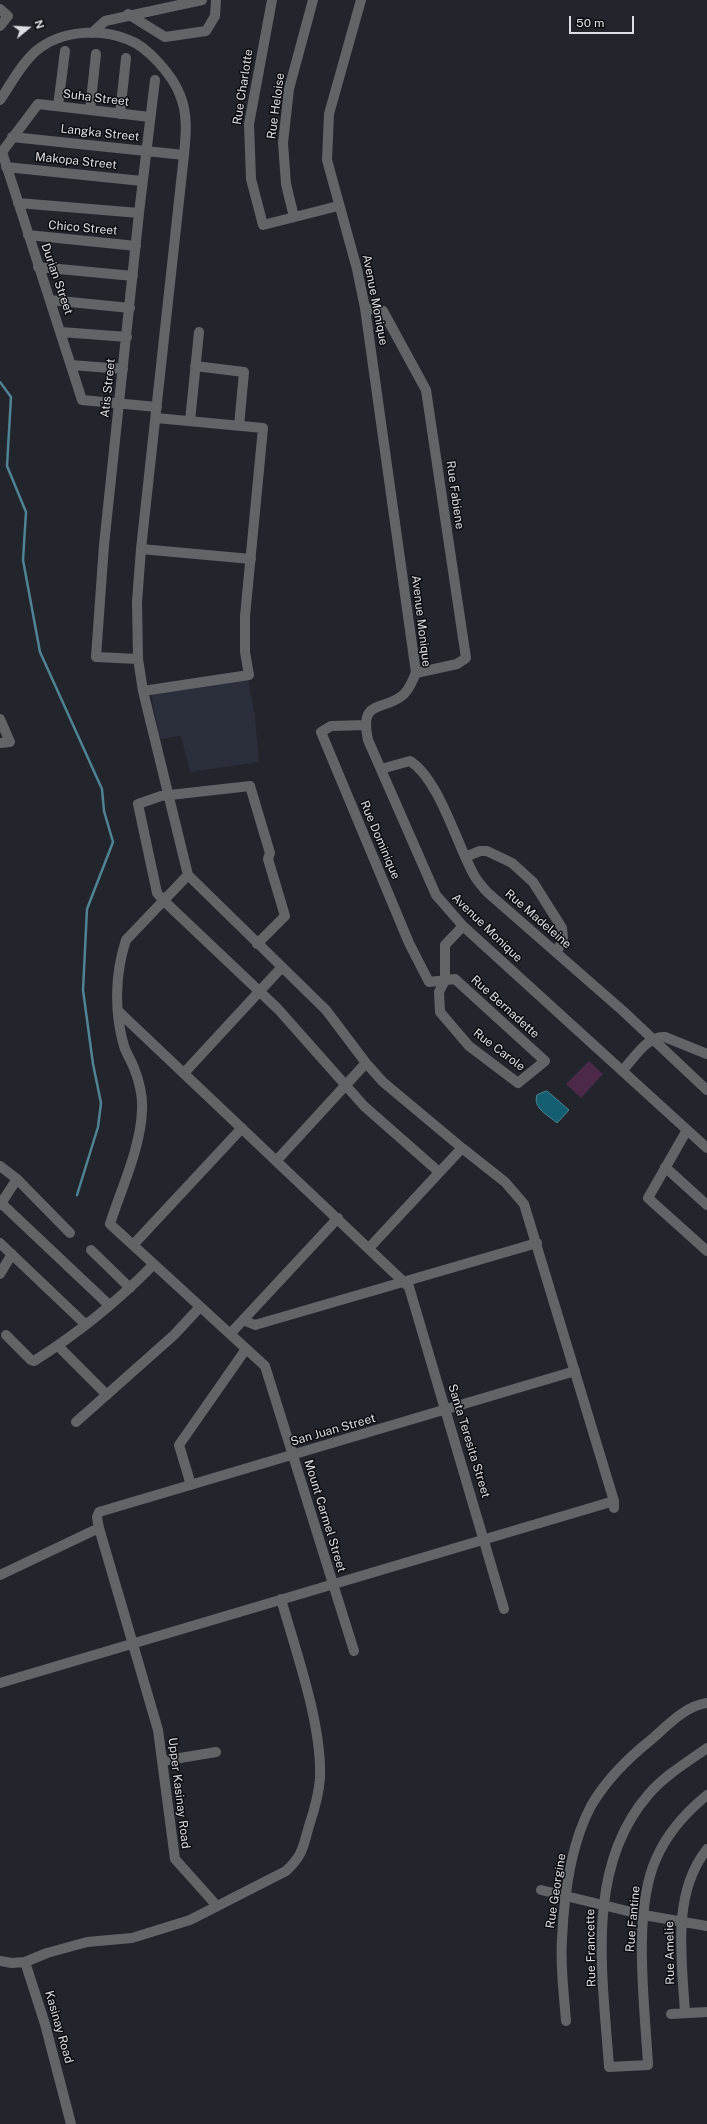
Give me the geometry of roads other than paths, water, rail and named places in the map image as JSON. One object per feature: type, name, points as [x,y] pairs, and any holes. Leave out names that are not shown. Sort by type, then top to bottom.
[{"type":"street","points":[[92,33],[105,21],[128,14],[202,0]]},
{"type":"street","points":[[128,14],[165,37],[206,31],[215,16],[216,0]]},
{"type":"street","name":"Rue Charlotte","points":[[272,0],[249,124],[251,179],[263,225],[294,217]]},
{"type":"street","name":"Rue Heloise","points":[[294,217],[286,184],[283,143],[289,89],[313,0]]},
{"type":"street","name":"Avenue Monique","points":[[361,0],[329,114],[327,160],[338,206],[358,269],[365,308],[416,673],[410,687],[402,696],[377,706],[370,712],[365,725],[368,740],[436,895],[463,926],[624,1070],[707,1148]]},
{"type":"street","points":[[0,9],[8,16],[0,26]]},
{"type":"street","points":[[0,100],[16,76],[36,51],[58,38],[79,33],[107,33],[130,40],[145,50],[165,69],[180,94],[185,110],[184,155],[141,549],[137,602],[138,659],[144,691],[188,875],[326,1010],[366,1063],[383,1082],[515,1192],[524,1204],[614,1504],[484,1539],[0,1683]]},
{"type":"street","points":[[58,106],[65,51]]},
{"type":"street","points":[[90,110],[96,54]]},
{"type":"street","points":[[120,114],[126,58]]},
{"type":"street","name":"Atis Street","points":[[138,659],[96,657],[104,545],[124,369],[142,182],[156,80]]},
{"type":"street","name":"Suha Street","points":[[38,104],[150,117]]},
{"type":"street","name":"Durian Street","points":[[38,104],[2,152],[38,267],[72,365],[82,400],[157,407]]},
{"type":"street","name":"Langka Street","points":[[12,137],[184,155]]},
{"type":"street","name":"Makopa Street","points":[[6,167],[142,182]]},
{"type":"street","points":[[18,203],[139,213]]},
{"type":"street","points":[[294,217],[338,206]]},
{"type":"street","name":"Chico Street","points":[[28,235],[136,246]]},
{"type":"street","points":[[38,267],[133,276]]},
{"type":"street","points":[[50,300],[130,308]]},
{"type":"street","name":"Rue Fabiene","points":[[365,308],[383,311],[426,390],[466,658],[457,664],[416,673]]},
{"type":"street","points":[[61,332],[126,337]]},
{"type":"street","points":[[190,421],[199,332]]},
{"type":"street","points":[[72,365],[124,369]]},
{"type":"street","points":[[196,366],[244,372],[239,426]]},
{"type":"street","points":[[144,691],[249,675],[245,648],[251,559],[264,428],[156,418]]},
{"type":"street","points":[[141,549],[251,559]]},
{"type":"street","points":[[0,719],[10,742],[0,743]]},
{"type":"street","name":"Rue Dominique","points":[[365,725],[331,726],[321,732],[415,956],[429,982],[445,980]]},
{"type":"street","name":"Rue Madeleine","points":[[381,769],[410,761],[417,765],[440,799],[465,857],[475,876],[487,892],[557,952],[707,1090]]},
{"type":"street","points":[[257,944],[285,916],[268,860],[270,853],[250,786],[169,795],[141,801],[138,804],[158,893],[163,900],[294,1026],[381,1122],[439,1172]]},
{"type":"street","points":[[465,857],[480,851],[487,851],[521,869],[533,882],[562,928],[563,938],[557,952]]},
{"type":"street","points":[[188,875],[126,940],[121,954],[118,1011],[406,1281]]},
{"type":"street","name":"Rue Carole","points":[[463,926],[445,945],[445,980],[439,992],[440,1012],[469,1046],[518,1083],[545,1061]]},
{"type":"street","points":[[184,1073],[282,967]]},
{"type":"street","name":"Rue Bernadette","points":[[445,980],[455,979],[545,1061]]},
{"type":"street","name":"Mount Carmel Street","points":[[118,1011],[124,1046],[135,1069],[142,1109],[137,1139],[110,1224],[265,1366],[354,1652]]},
{"type":"street","points":[[624,1070],[652,1039],[659,1036],[707,1054]]},
{"type":"street","points":[[277,1160],[366,1063]]},
{"type":"street","points":[[133,1245],[242,1128]]},
{"type":"street","points":[[687,1130],[648,1198],[707,1251]]},
{"type":"street","points":[[370,1247],[462,1148]]},
{"type":"street","points":[[0,1166],[17,1179],[70,1232]]},
{"type":"street","points":[[665,1166],[707,1205]]},
{"type":"street","points":[[17,1179],[1,1204],[109,1305]]},
{"type":"street","points":[[230,1334],[338,1218]]},
{"type":"street","points":[[0,1243],[85,1324]]},
{"type":"street","points":[[243,1320],[255,1325],[536,1243]]},
{"type":"street","points":[[91,1250],[130,1288]]},
{"type":"street","points":[[0,1274],[12,1254]]},
{"type":"street","points":[[6,1335],[31,1360],[34,1361],[58,1346],[109,1305],[130,1288],[154,1264]]},
{"type":"street","name":"Santa Teresita Street","points":[[406,1281],[446,1410],[504,1609]]},
{"type":"street","points":[[76,1422],[174,1335],[200,1307]]},
{"type":"street","points":[[58,1346],[107,1395]]},
{"type":"street","points":[[191,1485],[179,1445],[246,1349]]},
{"type":"street","name":"San Juan Street","points":[[98,1512],[575,1372]]},
{"type":"street","name":"Upper Kasinay Road","points":[[98,1512],[97,1517],[99,1528],[153,1715],[162,1761],[175,1859],[217,1906]]},
{"type":"street","points":[[0,1575],[99,1528]]},
{"type":"street","points":[[0,1961],[12,1963],[25,1962],[47,1953],[86,1942],[132,1938],[190,1920],[286,1871],[299,1859],[312,1817],[320,1780],[319,1751],[300,1667],[281,1599]]},
{"type":"street","name":"Rue Georgine","points":[[566,2021],[561,1940],[566,1896],[573,1859],[591,1807],[612,1776],[627,1760],[680,1715],[699,1704],[707,1703]]},
{"type":"street","name":"Rue Francette","points":[[648,2064],[609,2066],[602,1941],[602,1905],[612,1858],[634,1814],[648,1795],[667,1776],[707,1748]]},
{"type":"street","points":[[162,1761],[216,1752]]},
{"type":"street","name":"Rue Fantine","points":[[648,2064],[642,1951],[647,1886],[656,1859],[670,1833],[690,1809],[707,1795]]},
{"type":"street","name":"Rue Amelie","points":[[685,2013],[681,1958],[681,1922],[689,1880],[698,1860],[707,1849]]},
{"type":"street","points":[[541,1890],[644,1915],[707,1926]]},
{"type":"street","name":"Kasinay Road","points":[[25,1962],[45,2024],[71,2124]]},
{"type":"street","points":[[671,2014],[707,2012]]},
{"type":"water","points":[[547,1091],[569,1110],[557,1123],[542,1111],[537,1104],[537,1095]]},
{"type":"waterway","points":[[0,382],[11,397],[7,466],[26,512],[23,560],[40,652],[102,789],[104,811],[113,842],[87,909],[83,990],[93,1064],[101,1103],[98,1127],[77,1195]]}]
